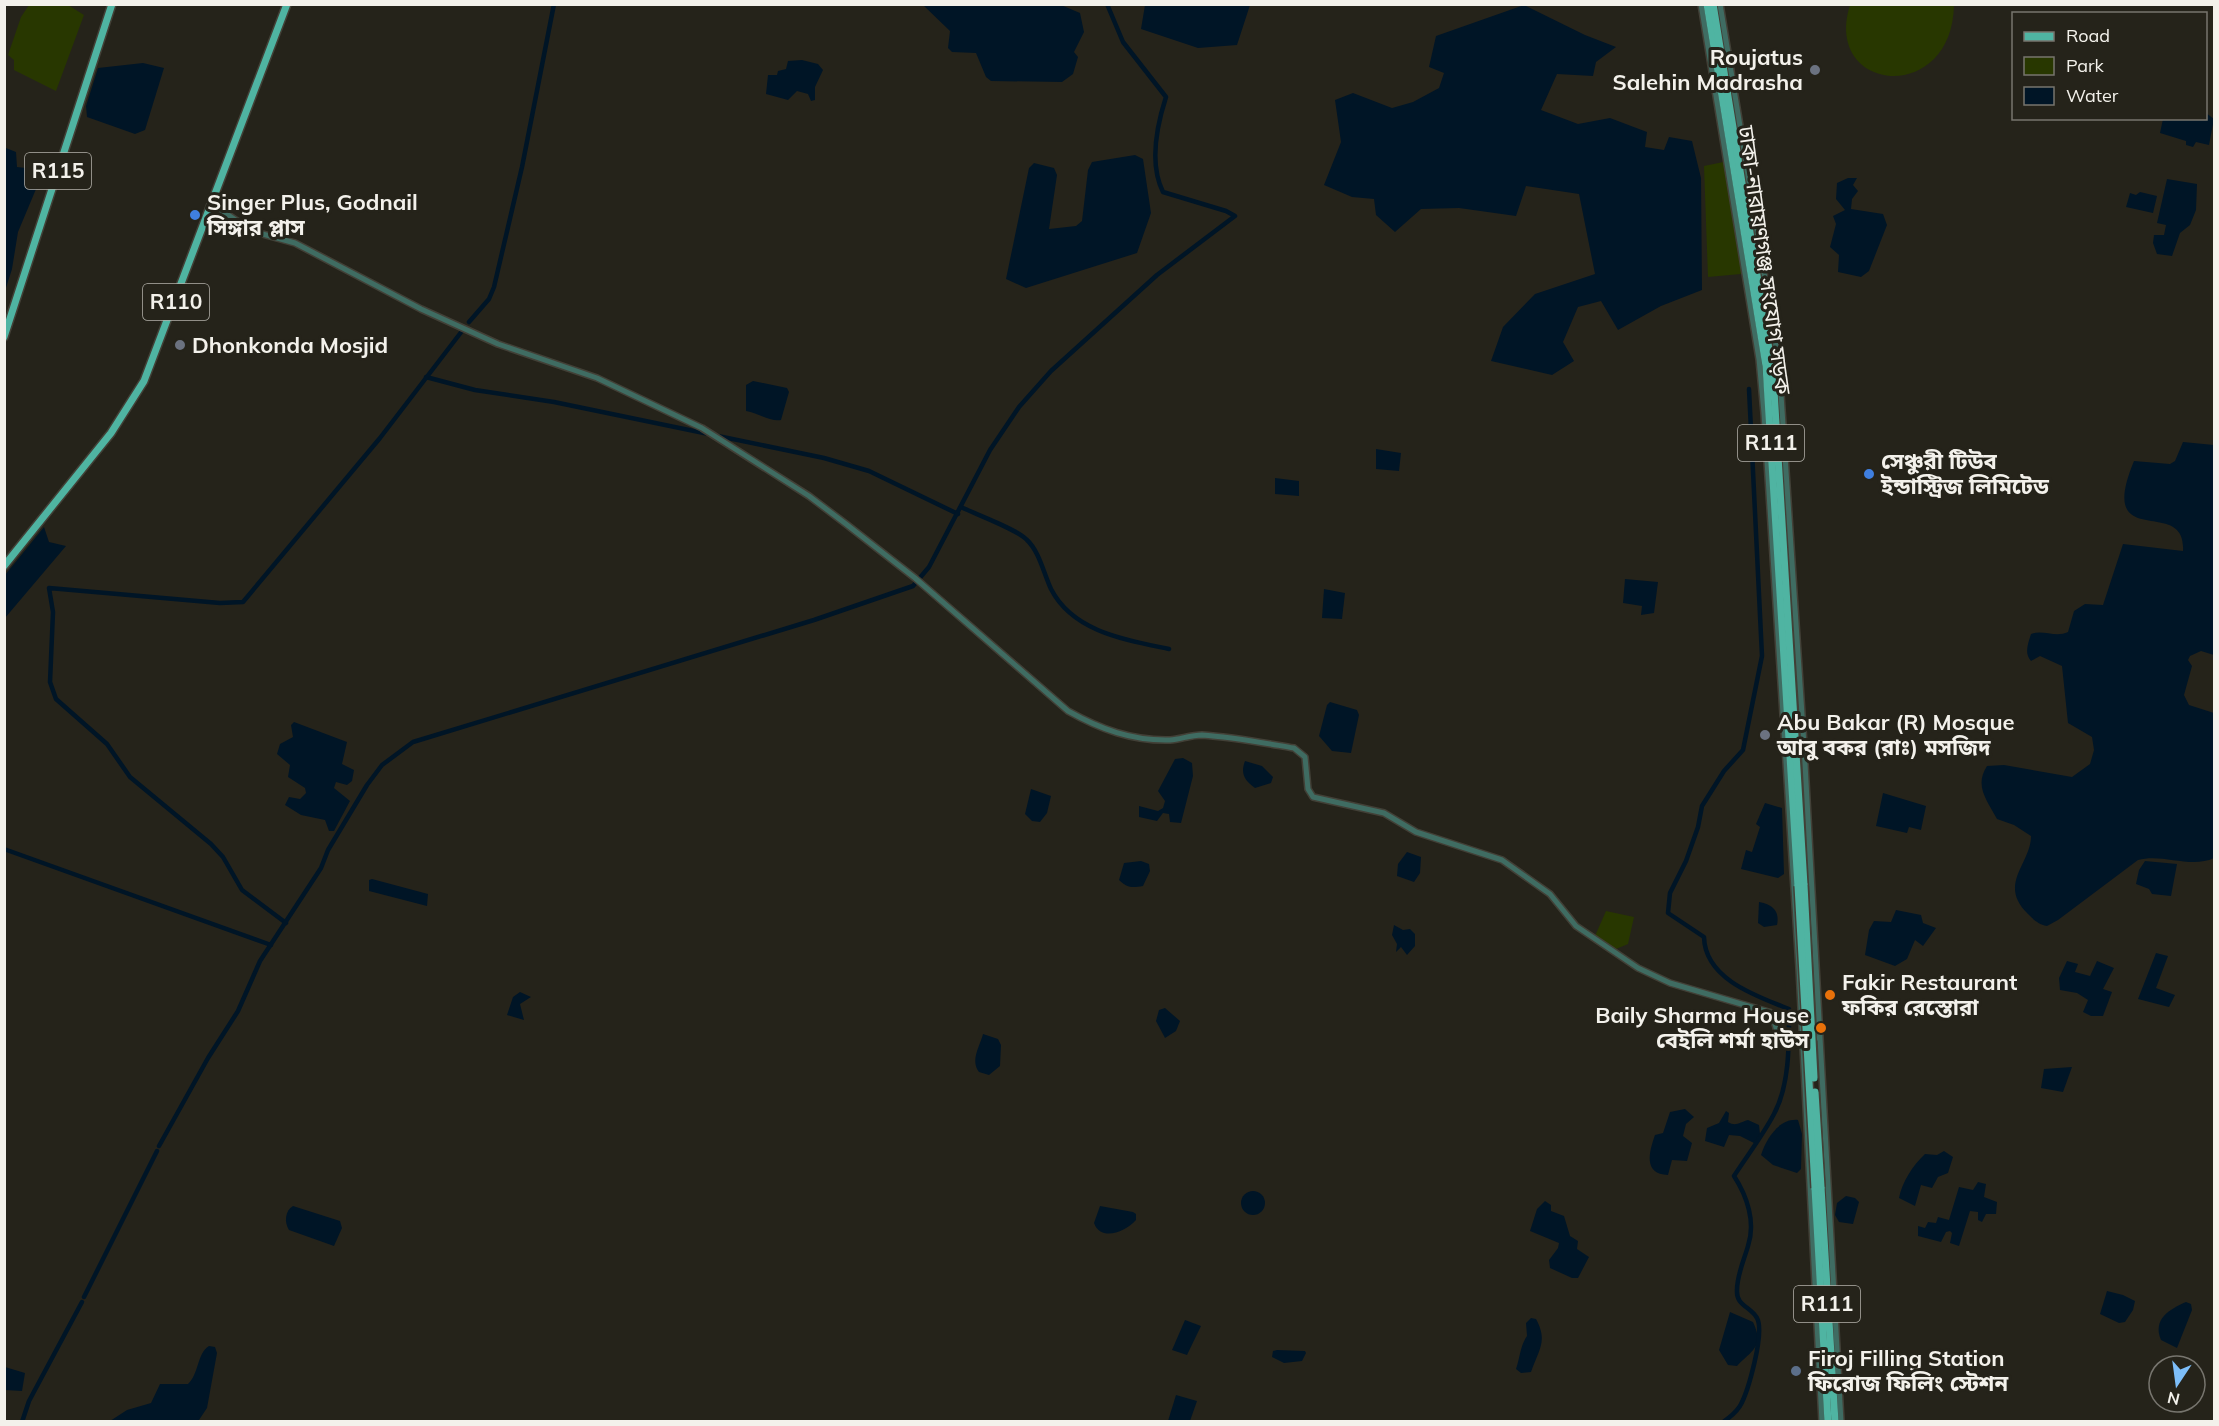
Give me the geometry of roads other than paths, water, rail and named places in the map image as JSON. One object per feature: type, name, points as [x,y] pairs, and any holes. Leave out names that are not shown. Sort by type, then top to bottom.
[{"type":"main road","name":"R115","points":[[4,337],[112,4]]},
{"type":"main road","name":"R110","points":[[4,566],[111,433],[138,393],[169,319],[287,4]]},
{"type":"main road","name":"ঢাকা-নারায়ণগঞ্জ সংযোগ সড়ক","points":[[1707,4],[1766,366],[1800,864]]},
{"type":"main road","name":"ঢাকা-নারায়ণগঞ্জ সংযোগ সড়ক","points":[[1713,4],[1773,374],[1826,1335],[1828,1422]]},
{"type":"main road","name":"ঢাকা-নারায়ণগঞ্জ সংযোগ সড়ক","points":[[1826,1335],[1835,1422]]},
{"type":"street","points":[[1701,4],[1759,359],[1800,864],[1818,1038],[1819,1208]]},
{"type":"street","points":[[1720,4],[1779,364],[1792,546],[1802,1038],[1819,1208],[1826,1335],[1822,1422]]},
{"type":"street","points":[[212,204],[252,231],[295,243],[421,309],[498,344],[597,378],[702,428],[808,496],[915,578],[1068,711],[1081,718],[1135,738],[1170,740],[1202,735],[1294,748],[1305,757],[1308,789],[1313,797],[1384,813],[1416,832],[1502,860],[1550,894],[1582,931],[1638,968],[1670,983],[1772,1013],[1778,1035],[1792,1038],[1818,1038]]},
{"type":"street","points":[[1826,1335],[1841,1422]]},
{"type":"water","points":[[1145,4],[1250,5],[1237,45],[1198,48],[1141,29]]},
{"type":"water","points":[[923,5],[1061,5],[1080,13],[1084,32],[1074,52],[1078,57],[1073,74],[1062,82],[991,81],[986,77],[976,53],[952,52],[948,48],[950,31]]},
{"type":"water","points":[[1524,5],[1585,35],[1616,47],[1596,62],[1593,76],[1557,74],[1541,110],[1578,124],[1610,118],[1647,132],[1645,147],[1664,150],[1669,137],[1692,141],[1701,178],[1702,290],[1661,306],[1618,330],[1601,301],[1578,307],[1563,342],[1574,361],[1552,375],[1491,361],[1503,327],[1535,294],[1595,274],[1579,194],[1526,186],[1516,216],[1459,208],[1421,209],[1395,232],[1376,215],[1374,199],[1352,197],[1324,185],[1341,142],[1335,100],[1353,93],[1392,108],[1413,102],[1439,88],[1444,73],[1429,67],[1436,36]]},
{"type":"water","points":[[802,60],[818,64],[823,70],[815,87],[815,100],[811,101],[808,94],[797,91],[788,100],[766,94],[768,75],[777,75],[778,71],[786,69],[788,61]]},
{"type":"water","points":[[143,63],[164,68],[145,130],[135,134],[87,117],[86,106],[98,68]]},
{"type":"water","points":[[2207,114],[2214,119],[2209,145],[2196,142],[2193,147],[2186,145],[2186,141],[2160,133],[2163,120],[2207,120]]},
{"type":"water","points":[[6,148],[16,152],[17,167],[44,170],[18,232],[12,269],[5,291]]},
{"type":"water","points":[[1135,155],[1143,159],[1151,213],[1137,253],[1026,288],[1006,279],[1029,168],[1034,163],[1054,168],[1057,175],[1049,229],[1076,226],[1082,221],[1088,170],[1092,162]]},
{"type":"water","points":[[1848,178],[1857,178],[1853,185],[1858,191],[1852,199],[1851,209],[1883,214],[1887,225],[1869,271],[1861,277],[1838,272],[1839,255],[1830,247],[1836,224],[1833,216],[1845,210],[1836,199],[1837,183]]},
{"type":"water","points":[[2167,179],[2197,184],[2196,210],[2190,225],[2180,233],[2172,256],[2157,254],[2153,243],[2154,235],[2164,235],[2166,225],[2157,223]]},
{"type":"water","points":[[2140,192],[2157,196],[2153,213],[2126,207],[2130,193],[2136,195]]},
{"type":"water","points":[[753,381],[787,388],[789,392],[781,420],[773,420],[746,411],[746,385]]},
{"type":"water","points":[[2183,442],[2214,445],[2214,655],[2201,651],[2190,656],[2188,660],[2192,666],[2184,695],[2189,705],[2214,713],[2214,858],[2196,862],[2157,858],[2138,860],[2047,926],[2036,922],[2028,914],[2019,903],[2015,893],[2015,884],[2030,846],[2031,836],[2014,825],[1997,819],[1983,793],[1983,773],[1987,766],[2004,765],[2072,777],[2090,764],[2094,750],[2092,737],[2068,723],[2062,666],[2040,656],[2031,661],[2027,652],[2031,634],[2068,632],[2074,611],[2085,604],[2103,605],[2123,544],[2183,551],[2180,535],[2172,526],[2133,516],[2126,507],[2125,490],[2134,461],[2170,464],[2175,461]]},
{"type":"water","points":[[1376,449],[1401,453],[1399,471],[1376,469]]},
{"type":"water","points":[[1275,478],[1299,481],[1299,496],[1275,494]]},
{"type":"water","points":[[44,527],[49,542],[66,546],[5,618],[5,575]]},
{"type":"water","points":[[1625,579],[1658,582],[1654,613],[1641,615],[1642,606],[1623,603]]},
{"type":"water","points":[[1324,589],[1345,593],[1342,619],[1322,618]]},
{"type":"water","points":[[1330,702],[1357,710],[1359,715],[1351,753],[1332,751],[1319,736],[1327,705]]},
{"type":"water","points":[[294,722],[347,742],[342,764],[354,770],[352,781],[347,785],[336,782],[334,788],[350,801],[334,831],[329,831],[325,820],[301,815],[285,805],[289,797],[300,799],[306,793],[305,788],[288,777],[290,765],[277,754],[280,744],[293,737],[291,725]]},
{"type":"water","points":[[1183,758],[1192,763],[1193,776],[1181,823],[1170,822],[1169,814],[1163,813],[1157,821],[1139,817],[1139,806],[1158,811],[1163,808],[1165,801],[1158,791],[1175,759]]},
{"type":"water","points":[[1245,761],[1262,766],[1273,777],[1271,783],[1255,788],[1251,785],[1243,773]]},
{"type":"water","points":[[1031,789],[1051,796],[1047,813],[1040,822],[1032,821],[1025,814]]},
{"type":"water","points":[[1883,793],[1926,806],[1921,830],[1909,827],[1907,833],[1876,826]]},
{"type":"water","points":[[1765,803],[1782,808],[1784,874],[1778,878],[1741,869],[1746,850],[1752,852],[1760,827],[1756,824]]},
{"type":"water","points":[[1407,852],[1421,857],[1420,873],[1414,882],[1397,876],[1398,864]]},
{"type":"water","points":[[1141,861],[1149,864],[1150,871],[1143,886],[1130,887],[1119,880],[1124,863]]},
{"type":"water","points":[[2145,861],[2177,864],[2171,896],[2152,894],[2149,889],[2136,884],[2139,870]]},
{"type":"water","points":[[369,880],[428,894],[427,906],[369,891]]},
{"type":"water","points":[[1759,902],[1768,904],[1774,909],[1778,920],[1777,925],[1764,927],[1758,923]]},
{"type":"water","points":[[1896,910],[1921,915],[1923,923],[1936,928],[1923,946],[1915,940],[1907,959],[1895,966],[1865,955],[1869,930],[1874,921],[1891,922]]},
{"type":"water","points":[[1394,925],[1403,930],[1410,929],[1415,934],[1415,946],[1407,955],[1401,947],[1396,952],[1397,944],[1392,935]]},
{"type":"water","points":[[2156,953],[2168,956],[2156,988],[2175,995],[2169,1007],[2138,999]]},
{"type":"water","points":[[2067,961],[2078,964],[2075,972],[2090,976],[2097,961],[2114,968],[2103,989],[2112,992],[2103,1016],[2091,1016],[2083,1012],[2088,1000],[2077,993],[2060,990],[2059,978]]},
{"type":"water","points":[[520,992],[531,997],[520,1004],[524,1020],[507,1015],[513,997]]},
{"type":"water","points":[[1165,1008],[1180,1021],[1176,1031],[1165,1038],[1156,1021],[1159,1010]]},
{"type":"water","points":[[983,1034],[998,1039],[1001,1045],[1000,1066],[989,1075],[979,1072],[975,1063]]},
{"type":"water","points":[[2072,1067],[2063,1092],[2041,1088],[2044,1069]]},
{"type":"water","points":[[1685,1109],[1694,1117],[1686,1124],[1683,1136],[1692,1143],[1687,1161],[1672,1160],[1668,1175],[1660,1174],[1651,1166],[1650,1161],[1655,1135],[1663,1133],[1670,1112]]},
{"type":"water","points":[[1726,1111],[1729,1113],[1728,1122],[1736,1124],[1748,1120],[1759,1125],[1760,1134],[1754,1143],[1740,1136],[1729,1135],[1724,1147],[1705,1141],[1707,1128],[1719,1123]]},
{"type":"water","points":[[1791,1120],[1798,1120],[1802,1134],[1801,1169],[1797,1173],[1773,1165],[1761,1155],[1766,1142],[1779,1126]]},
{"type":"water","points":[[1944,1151],[1953,1157],[1948,1173],[1938,1177],[1932,1188],[1921,1185],[1915,1206],[1899,1198],[1905,1180],[1921,1158],[1925,1154],[1937,1155]]},
{"type":"water","points":[[1978,1182],[1986,1184],[1984,1197],[1997,1202],[1996,1214],[1986,1214],[1982,1222],[1978,1220],[1978,1212],[1970,1211],[1959,1246],[1950,1243],[1952,1233],[1950,1231],[1946,1232],[1941,1242],[1918,1236],[1918,1226],[1925,1228],[1928,1222],[1936,1223],[1938,1217],[1949,1220],[1959,1187],[1973,1190]]},
{"type":"water","points":[[1253,1191],[1258,1192],[1264,1198],[1264,1208],[1258,1214],[1253,1215],[1248,1214],[1242,1208],[1241,1203],[1242,1198],[1248,1192]]},
{"type":"water","points":[[1846,1196],[1855,1198],[1859,1202],[1853,1224],[1839,1222],[1835,1215],[1837,1203]]},
{"type":"water","points":[[1545,1201],[1551,1205],[1551,1211],[1564,1216],[1570,1236],[1578,1241],[1577,1249],[1589,1257],[1578,1278],[1572,1278],[1550,1268],[1549,1260],[1559,1243],[1530,1231],[1537,1209]]},
{"type":"water","points":[[293,1206],[340,1221],[342,1228],[334,1246],[289,1230],[286,1217],[288,1210]]},
{"type":"water","points":[[1100,1206],[1133,1212],[1136,1214],[1136,1220],[1120,1231],[1107,1234],[1097,1229],[1094,1223]]},
{"type":"water","points":[[2107,1291],[2135,1301],[2133,1310],[2125,1322],[2119,1323],[2100,1314]]},
{"type":"water","points":[[2186,1302],[2191,1304],[2192,1310],[2177,1348],[2161,1340],[2159,1326],[2164,1316]]},
{"type":"water","points":[[1730,1312],[1753,1322],[1758,1337],[1755,1348],[1737,1366],[1728,1365],[1719,1350]]},
{"type":"water","points":[[1531,1318],[1536,1319],[1540,1327],[1541,1345],[1531,1372],[1521,1373],[1516,1369],[1521,1348],[1527,1336],[1526,1323]]},
{"type":"water","points":[[1185,1320],[1201,1326],[1187,1355],[1172,1350]]},
{"type":"water","points":[[209,1346],[215,1347],[217,1353],[207,1408],[199,1420],[110,1421],[127,1410],[151,1403],[160,1384],[188,1384],[192,1380],[202,1353]]},
{"type":"water","points":[[1273,1351],[1305,1351],[1306,1353],[1302,1361],[1284,1363],[1272,1357]]},
{"type":"water","points":[[5,1367],[25,1373],[22,1391],[5,1390]]},
{"type":"water","points":[[1176,1395],[1197,1401],[1190,1421],[1168,1421]]},
{"type":"waterway","points":[[469,322],[489,299],[494,287],[522,167],[554,4]]},
{"type":"waterway","points":[[159,1146],[208,1058],[238,1011],[260,961],[321,868],[328,850],[367,785],[382,765],[413,742],[814,620],[913,586],[929,567],[990,450],[1019,407],[1051,371],[1157,275],[1235,216],[1226,211],[1163,192],[1155,157],[1157,132],[1166,97],[1123,42],[1107,4]]},
{"type":"waterway","points":[[286,923],[242,890],[223,857],[211,844],[130,777],[107,744],[56,699],[50,682],[53,612],[49,588],[220,603],[243,602],[380,438],[462,331]]},
{"type":"waterway","points":[[426,377],[475,390],[554,402],[824,458],[869,471],[958,514]]},
{"type":"waterway","points":[[1723,1422],[1740,1406],[1743,1399],[1751,1376],[1759,1336],[1757,1318],[1741,1303],[1737,1295],[1738,1279],[1750,1237],[1751,1219],[1743,1192],[1734,1176],[1765,1130],[1783,1090],[1788,1063],[1789,1009],[1748,992],[1723,975],[1713,964],[1707,952],[1704,937],[1668,913],[1670,893],[1686,861],[1698,827],[1702,806],[1724,771],[1743,750],[1762,656],[1749,389]]},
{"type":"waterway","points":[[961,507],[1006,527],[1027,540],[1038,556],[1051,589],[1061,604],[1087,625],[1136,642],[1169,649]]},
{"type":"waterway","points":[[4,849],[271,945]]},
{"type":"waterway","points":[[84,1297],[157,1151]]},
{"type":"waterway","points":[[22,1422],[29,1401],[82,1302]]},
{"type":"place","name":"Roujatus Salehin Madrasha","points":[[1815,70]]},
{"type":"place","name":"Singer Plus, Godnail সিঙ্গার প্লাস","points":[[195,215]]},
{"type":"place","name":"Dhonkonda Mosjid","points":[[180,345]]},
{"type":"place","name":"সেঞ্চুরী টিউব ইন্ডাস্ট্রিজ লিমিটেড","points":[[1869,474]]},
{"type":"place","name":"Abu Bakar (R) Mosque আবু বকর (রাঃ) মসজিদ","points":[[1765,735]]},
{"type":"place","name":"Fakir Restaurant ফকির রেস্তোরা","points":[[1830,995]]},
{"type":"place","name":"Baily Sharma House বেইলি শর্মা হাউস","points":[[1821,1028]]},
{"type":"place","name":"Firoj Filling Station ফিরোজ ফিলিং স্টেশন","points":[[1796,1371]]}]
